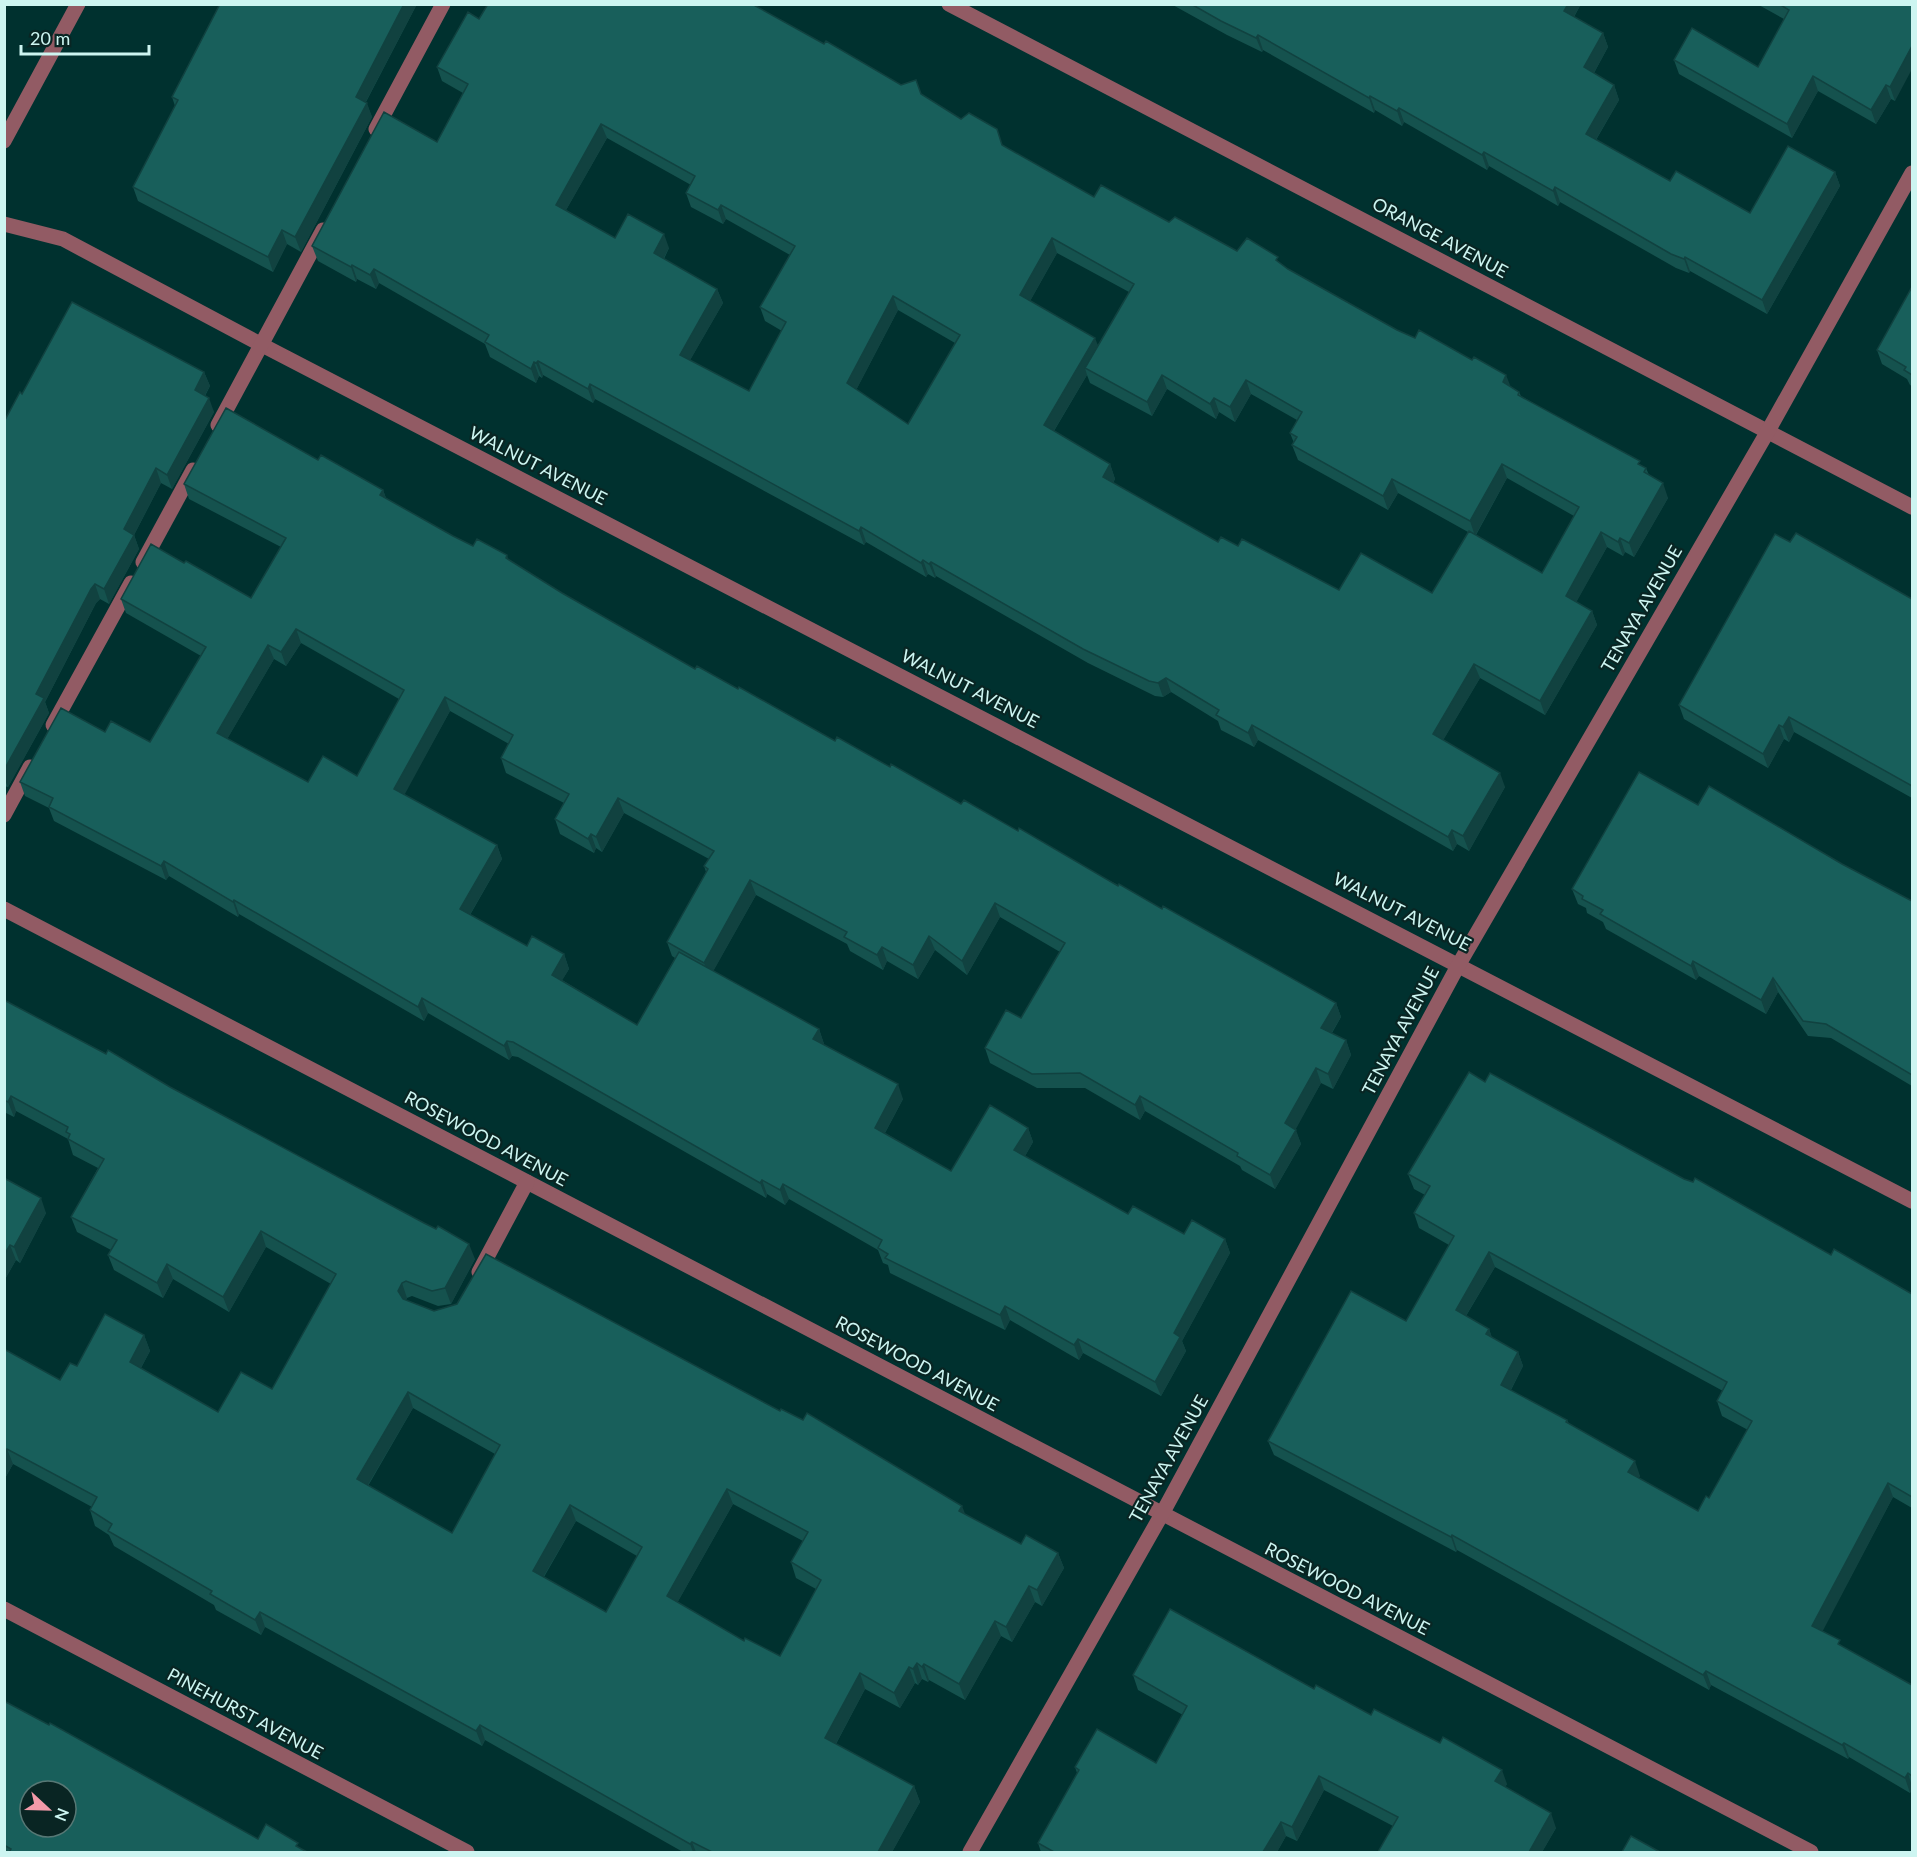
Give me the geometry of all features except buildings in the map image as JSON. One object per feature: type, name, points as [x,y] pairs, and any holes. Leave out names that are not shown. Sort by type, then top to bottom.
[{"type":"street","points":[[4,141],[78,4]]},
{"type":"street","points":[[371,138],[443,4]]},
{"type":"street","name":"ORANGE AVENUE","points":[[949,4],[1912,507]]},
{"type":"street","name":"TENAYA AVENUE","points":[[970,1852],[1162,1514],[1460,964],[1768,432],[1912,172]]},
{"type":"street","points":[[210,439],[327,221]]},
{"type":"street","name":"WALNUT AVENUE","points":[[4,224],[63,239],[262,345],[1460,964],[1912,1201]]},
{"type":"street","points":[[4,815],[199,459]]},
{"type":"street","name":"ROSEWOOD AVENUE","points":[[4,909],[1811,1852]]},
{"type":"street","points":[[474,1281],[527,1182]]},
{"type":"street","name":"PINEHURST AVENUE","points":[[4,1609],[467,1852]]}]
